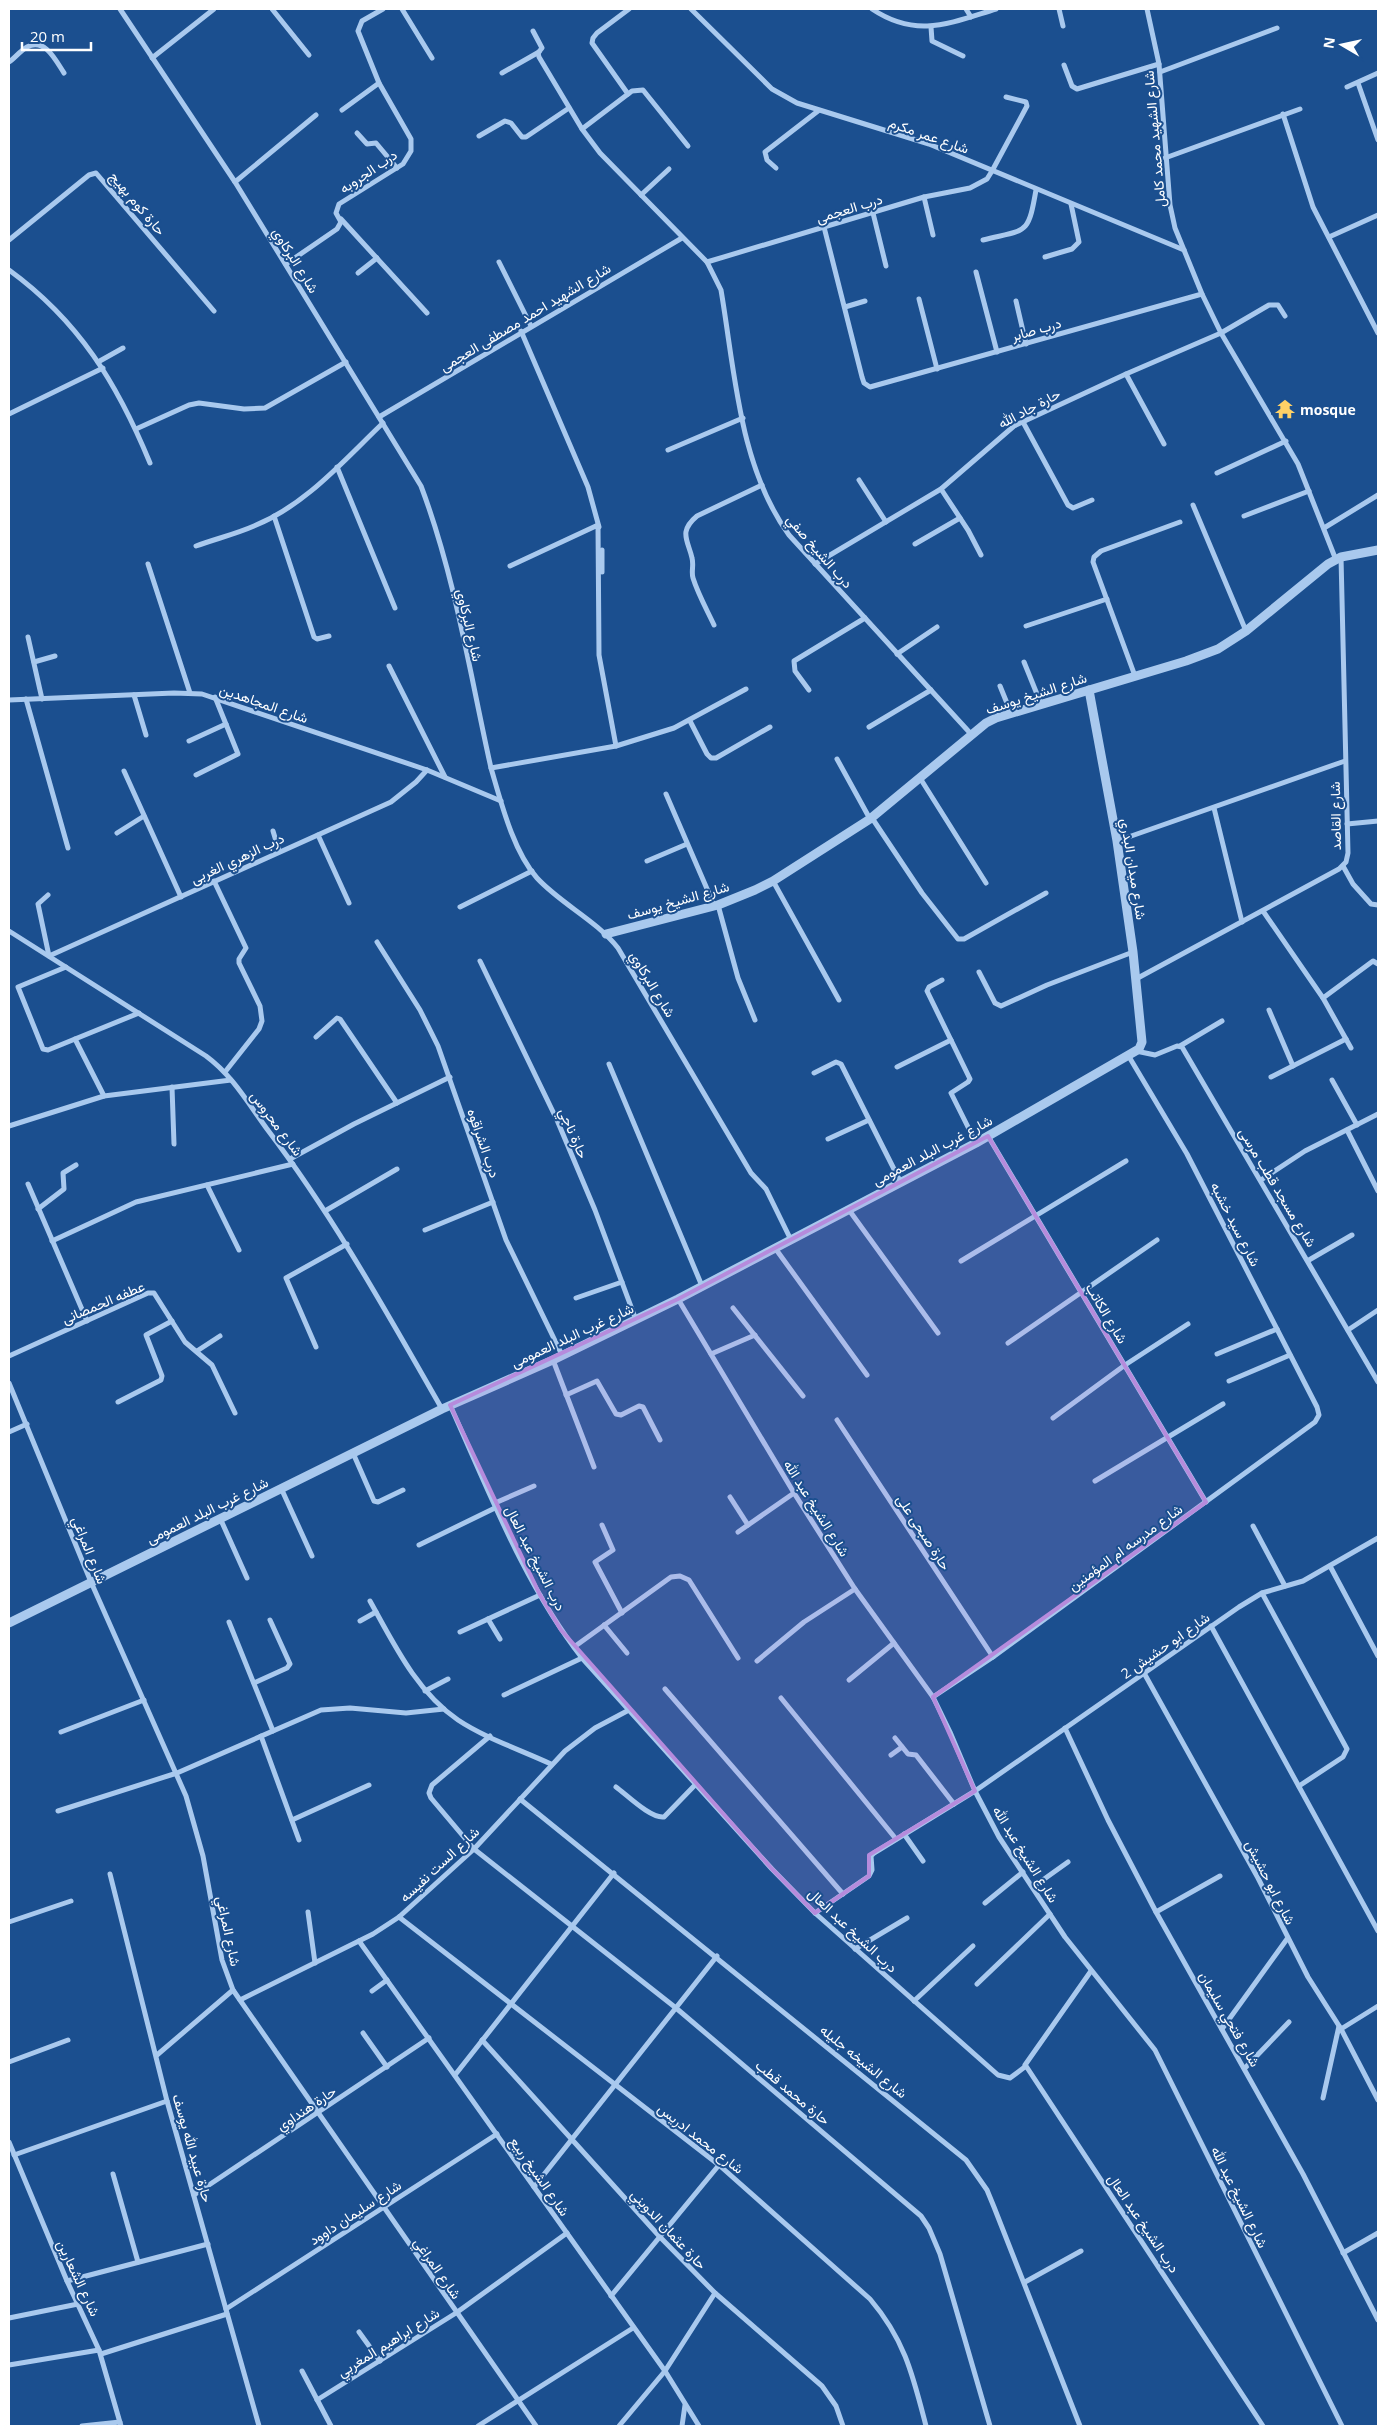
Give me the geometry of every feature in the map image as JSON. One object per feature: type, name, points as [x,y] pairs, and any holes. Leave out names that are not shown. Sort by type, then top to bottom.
[{"type":"street","name":"شارع البركاوي","points":[[120,9],[235,182],[384,423],[420,486],[434,521],[491,768],[501,801],[524,860],[545,886],[606,934],[623,956],[751,1173],[766,1189],[791,1240]]},
{"type":"street","points":[[152,58],[214,9]]},
{"type":"street","points":[[272,9],[309,55]]},
{"type":"street","name":"درب الجروبه","points":[[286,264],[338,229],[340,219],[336,213],[339,204],[403,164],[411,151],[411,139],[379,84],[358,31],[362,21],[383,9]]},
{"type":"street","points":[[402,9],[432,58]]},
{"type":"street","points":[[628,94],[592,43],[593,38],[597,34],[629,9]]},
{"type":"street","name":"شارع عمر مكرم","points":[[691,9],[772,89],[797,103],[929,144],[1184,250]]},
{"type":"street","points":[[872,9],[902,23],[916,27],[931,27],[996,9]]},
{"type":"street","points":[[966,9],[971,17]]},
{"type":"street","points":[[1059,9],[1063,26]]},
{"type":"street","name":"شارع الشهيد محمد كامل","points":[[1147,9],[1160,72],[1170,205],[1184,250],[1221,333],[1286,441],[1338,558]]},
{"type":"street","points":[[931,27],[932,41],[963,56]]},
{"type":"street","points":[[1160,72],[1277,28]]},
{"type":"street","name":"درب الشيخ صفي","points":[[533,31],[542,48],[539,51],[539,57],[582,130],[600,153],[707,262],[722,290],[742,418],[762,485],[773,512],[789,535],[970,734]]},
{"type":"street","points":[[9,62],[26,48],[37,45],[47,48],[64,73]]},
{"type":"street","points":[[502,73],[539,51]]},
{"type":"street","points":[[1064,65],[1072,86],[1077,89],[1159,64]]},
{"type":"street","points":[[1347,88],[1378,73]]},
{"type":"street","points":[[1358,83],[1378,140]]},
{"type":"street","points":[[342,110],[379,84]]},
{"type":"street","points":[[582,130],[628,94],[636,89],[643,90],[688,146]]},
{"type":"street","points":[[992,171],[1027,106],[1023,99],[1006,97]]},
{"type":"street","points":[[480,136],[505,121],[511,123],[522,137],[526,137],[569,108]]},
{"type":"street","points":[[1165,158],[1300,109]]},
{"type":"street","points":[[776,168],[767,160],[765,152],[818,111]]},
{"type":"street","points":[[235,182],[316,114]]},
{"type":"street","points":[[1284,114],[1313,207],[1378,333]]},
{"type":"street","points":[[357,133],[367,144],[376,143],[397,168]]},
{"type":"street","points":[[641,195],[669,170]]},
{"type":"street","name":"درب العجمى","points":[[707,262],[924,197],[970,188],[987,179],[992,171]]},
{"type":"street","name":"حارة كوم بهيج","points":[[9,240],[89,174],[96,173],[214,311]]},
{"type":"street","points":[[983,240],[1025,228],[1031,220],[1036,190]]},
{"type":"street","points":[[924,197],[934,235]]},
{"type":"street","points":[[1045,257],[1072,249],[1079,242],[1071,204]]},
{"type":"street","points":[[873,212],[886,266]]},
{"type":"street","points":[[1329,237],[1378,215]]},
{"type":"street","points":[[340,219],[427,313]]},
{"type":"street","points":[[824,227],[845,307],[865,301]]},
{"type":"street","name":"شارع الشهيد احمد مصطفى العجمى","points":[[379,417],[682,238]]},
{"type":"street","points":[[358,273],[377,258]]},
{"type":"street","points":[[499,262],[531,326]]},
{"type":"street","points":[[9,270],[54,306],[103,368],[136,429],[150,463]]},
{"type":"street","points":[[976,272],[997,352]]},
{"type":"street","name":"درب صابر","points":[[845,307],[864,384],[870,387],[1202,294]]},
{"type":"street","points":[[919,299],[937,369]]},
{"type":"street","points":[[1016,301],[1026,344]]},
{"type":"street","name":"حارة جاد الله","points":[[815,564],[942,489],[972,464],[1000,436],[1023,422],[1126,374],[1221,333],[1269,305],[1281,308],[1285,316]]},
{"type":"street","points":[[521,332],[588,487],[598,525],[602,559],[602,590]]},
{"type":"street","points":[[98,362],[123,348]]},
{"type":"street","points":[[136,429],[189,405],[199,403],[244,409],[265,408],[346,362]]},
{"type":"street","points":[[9,414],[103,368]]},
{"type":"street","points":[[1126,374],[1164,444]]},
{"type":"street","points":[[668,450],[742,418]]},
{"type":"street","points":[[1023,422],[1068,505],[1073,508],[1092,500]]},
{"type":"street","points":[[196,546],[254,526],[274,516],[307,494],[384,423]]},
{"type":"street","points":[[1216,474],[1286,441]]},
{"type":"street","points":[[337,467],[395,608]]},
{"type":"street","points":[[859,480],[886,522]]},
{"type":"street","points":[[714,625],[692,577],[693,560],[685,539],[686,530],[696,516],[762,485]]},
{"type":"street","points":[[942,489],[981,555]]},
{"type":"street","points":[[1244,516],[1309,491]]},
{"type":"street","points":[[1324,528],[1378,495]]},
{"type":"street","points":[[1194,505],[1246,631]]},
{"type":"street","points":[[274,516],[314,637],[317,639],[329,636]]},
{"type":"street","points":[[915,544],[960,518]]},
{"type":"street","points":[[1135,676],[1093,562],[1096,553],[1180,522]]},
{"type":"street","points":[[510,566],[598,525]]},
{"type":"street","points":[[598,525],[599,655],[616,746]]},
{"type":"street","name":"شارع الشيخ يوسف","points":[[606,934],[716,905],[755,890],[871,818],[986,722],[1202,656],[1246,631],[1338,558],[1378,550]]},
{"type":"street","name":"شارع القاصد","points":[[1135,979],[1343,866],[1347,858],[1338,558]]},
{"type":"street","points":[[148,564],[190,693]]},
{"type":"street","points":[[1026,626],[1107,599]]},
{"type":"street","points":[[809,690],[795,670],[794,661],[865,618]]},
{"type":"street","points":[[897,654],[937,627]]},
{"type":"street","points":[[28,637],[42,698]]},
{"type":"street","points":[[34,662],[55,656]]},
{"type":"street","points":[[1024,662],[1041,704]]},
{"type":"street","points":[[389,666],[445,777]]},
{"type":"street","points":[[1000,686],[1011,713]]},
{"type":"street","points":[[491,768],[616,746],[674,728],[690,721],[746,689]]},
{"type":"street","points":[[870,727],[931,690]]},
{"type":"street","name":"شارع ميدان البدري","points":[[1089,690],[1117,841],[1133,952],[1142,1042],[1132,1053]]},
{"type":"street","name":"شارع المجاهدين","points":[[9,700],[190,693],[215,697],[427,770],[501,801]]},
{"type":"street","points":[[134,695],[146,735]]},
{"type":"street","points":[[196,775],[238,754],[215,697]]},
{"type":"street","points":[[26,699],[68,848]]},
{"type":"street","points":[[690,721],[707,754],[711,758],[716,758],[770,727]]},
{"type":"street","points":[[189,741],[226,724]]},
{"type":"street","points":[[837,759],[871,818],[922,893],[958,939],[964,940],[1046,893]]},
{"type":"street","points":[[1117,841],[1345,761]]},
{"type":"street","name":"درب الزهري الغربى","points":[[50,956],[391,802],[416,782],[427,770]]},
{"type":"street","points":[[124,771],[181,897]]},
{"type":"street","points":[[920,778],[986,883]]},
{"type":"street","points":[[666,794],[716,905],[738,978],[755,1020]]},
{"type":"street","points":[[1214,808],[1242,922]]},
{"type":"street","points":[[117,832],[144,816]]},
{"type":"street","points":[[1347,824],[1378,821]]},
{"type":"street","points":[[273,831],[280,851]]},
{"type":"street","points":[[318,835],[349,904]]},
{"type":"street","points":[[647,861],[687,844]]},
{"type":"street","points":[[1343,866],[1363,896],[1371,904],[1378,905]]},
{"type":"street","points":[[460,907],[532,871]]},
{"type":"street","points":[[773,880],[839,1000]]},
{"type":"street","points":[[214,881],[246,948],[239,959],[239,963],[262,1014],[259,1029],[225,1072]]},
{"type":"street","points":[[48,895],[38,904],[50,956]]},
{"type":"street","points":[[1263,911],[1323,998],[1351,1048]]},
{"type":"street","name":"شارع محروس","points":[[9,931],[206,1056],[225,1072],[292,1162],[347,1244],[446,1407]]},
{"type":"street","name":"درب الشراقوه","points":[[377,942],[420,1010],[438,1046],[506,1240],[562,1355]]},
{"type":"street","points":[[979,972],[995,1003],[1001,1006],[1046,985],[1133,952]]},
{"type":"street","name":"حارة ناجي","points":[[480,961],[557,1120],[636,1320]]},
{"type":"street","points":[[1323,998],[1373,962],[1378,964]]},
{"type":"street","points":[[66,967],[21,984],[17,989],[43,1049],[48,1050],[139,1013]]},
{"type":"street","points":[[942,980],[929,987],[927,991],[970,1079],[952,1091],[951,1095],[976,1143]]},
{"type":"street","points":[[1269,1010],[1293,1066]]},
{"type":"street","points":[[316,1037],[337,1018],[340,1019],[397,1103]]},
{"type":"street","points":[[1132,1053],[1155,1055],[1180,1046],[1222,1021]]},
{"type":"street","points":[[75,1039],[104,1096]]},
{"type":"street","points":[[1271,1077],[1346,1039]]},
{"type":"street","points":[[897,1067],[951,1040]]},
{"type":"street","name":"شارع مسجد قطب مرسى","points":[[1180,1046],[1309,1260],[1378,1382]]},
{"type":"street","name":"شارع غرب البلد العمومى","points":[[9,1623],[446,1407],[553,1360],[678,1299],[976,1143],[1132,1053]]},
{"type":"street","name":"شارع سيد خشبه","points":[[1132,1053],[1187,1154],[1317,1407]]},
{"type":"street","points":[[814,1073],[836,1062],[840,1063],[901,1183]]},
{"type":"street","points":[[609,1064],[702,1286]]},
{"type":"street","points":[[52,1241],[136,1202],[292,1162],[397,1103],[450,1077]]},
{"type":"street","points":[[9,1126],[104,1096],[230,1080]]},
{"type":"street","points":[[1332,1080],[1357,1125]]},
{"type":"street","points":[[172,1087],[174,1144]]},
{"type":"street","points":[[1261,1180],[1305,1152],[1378,1114]]},
{"type":"street","points":[[828,1139],[869,1120]]},
{"type":"street","points":[[1347,1130],[1378,1191]]},
{"type":"street","name":"شارع الكاتب","points":[[988,1136],[1206,1502]]},
{"type":"street","points":[[961,1261],[1126,1161]]},
{"type":"street","points":[[38,1209],[64,1189],[63,1173],[76,1165]]},
{"type":"street","points":[[325,1211],[397,1169]]},
{"type":"street","points":[[28,1184],[87,1321]]},
{"type":"street","points":[[206,1185],[239,1250]]},
{"type":"street","points":[[425,1230],[493,1202]]},
{"type":"street","points":[[849,1210],[938,1333]]},
{"type":"street","points":[[1309,1260],[1352,1235]]},
{"type":"street","points":[[1008,1343],[1157,1240]]},
{"type":"street","points":[[316,1347],[286,1278],[347,1244]]},
{"type":"street","points":[[774,1248],[867,1375]]},
{"type":"street","points":[[576,1298],[622,1282]]},
{"type":"street","name":"عطفه الحمصانى","points":[[9,1356],[151,1292],[157,1296],[185,1342],[212,1365],[236,1414]]},
{"type":"street","name":"شارع الشيخ عبد الله","points":[[678,1299],[794,1493],[855,1589],[932,1697],[950,1732],[975,1791],[999,1837],[1024,1872],[1050,1914],[1091,1971],[1136,2024],[1155,2050],[1342,2426]]},
{"type":"street","points":[[733,1308],[803,1396]]},
{"type":"street","points":[[1348,1330],[1378,1310]]},
{"type":"street","points":[[118,1402],[161,1380],[162,1376],[146,1335],[172,1321]]},
{"type":"street","points":[[1053,1418],[1125,1365],[1188,1324]]},
{"type":"street","points":[[1218,1354],[1277,1329]]},
{"type":"street","points":[[711,1354],[754,1335]]},
{"type":"street","points":[[197,1351],[220,1336]]},
{"type":"street","points":[[1229,1381],[1290,1355]]},
{"type":"street","points":[[553,1360],[594,1468]]},
{"type":"street","points":[[566,1395],[597,1381],[616,1414],[621,1415],[639,1406],[643,1407],[660,1440]]},
{"type":"street","name":"شارع المراغي","points":[[9,1383],[91,1582],[177,1772],[195,1826],[222,1960],[232,1990],[382,2208],[536,2426]]},
{"type":"street","points":[[1095,1481],[1223,1404]]},
{"type":"street","name":"درب الشيخ عبد العال","points":[[446,1407],[540,1595],[582,1658],[695,1785],[815,1913],[1001,2078],[1010,2078],[1024,2066],[1203,2332],[1263,2426]]},
{"type":"street","name":"شارع مدرسه ام المؤمنين","points":[[932,1697],[993,1657],[1315,1422],[1319,1415],[1317,1407]]},
{"type":"street","name":"حارة صبحى على","points":[[837,1420],[993,1657]]},
{"type":"street","points":[[9,1432],[27,1424]]},
{"type":"street","points":[[354,1452],[374,1501],[378,1502],[403,1490]]},
{"type":"street","points":[[419,1545],[534,1486]]},
{"type":"street","points":[[282,1488],[312,1556]]},
{"type":"street","points":[[738,1532],[794,1493]]},
{"type":"street","points":[[730,1497],[748,1525]]},
{"type":"street","points":[[220,1518],[247,1578]]},
{"type":"street","points":[[602,1525],[613,1550],[595,1562],[622,1613]]},
{"type":"street","points":[[1253,1526],[1285,1586]]},
{"type":"street","name":"شارع ابو حشيش 2","points":[[844,1894],[871,1875],[872,1854],[975,1791],[1211,1626],[1262,1593],[1303,1581],[1378,1538]]},
{"type":"street","points":[[1330,1566],[1378,1656]]},
{"type":"street","points":[[574,1647],[672,1577],[684,1576],[689,1580],[738,1658]]},
{"type":"street","points":[[757,1661],[804,1622],[855,1589]]},
{"type":"street","points":[[1262,1593],[1347,1749],[1342,1757],[1299,1786]]},
{"type":"street","points":[[460,1632],[540,1595]]},
{"type":"street","points":[[370,1601],[414,1677],[425,1692],[458,1720],[551,1764]]},
{"type":"street","points":[[360,1622],[376,1612]]},
{"type":"street","points":[[488,1619],[500,1639]]},
{"type":"street","points":[[254,1683],[287,1668],[290,1664],[270,1620]]},
{"type":"street","points":[[230,1622],[273,1731]]},
{"type":"street","points":[[604,1625],[627,1653]]},
{"type":"street","points":[[1211,1626],[1378,1931]]},
{"type":"street","points":[[849,1680],[894,1643]]},
{"type":"street","points":[[504,1695],[582,1658]]},
{"type":"street","name":"شارع ابو حشيش","points":[[1144,1673],[1258,1878],[1308,1976],[1340,2027],[1378,2100]]},
{"type":"street","points":[[425,1692],[448,1678]]},
{"type":"street","points":[[665,1689],[844,1894],[815,1913]]},
{"type":"street","points":[[781,1698],[896,1838]]},
{"type":"street","points":[[61,1732],[144,1700]]},
{"type":"street","points":[[58,1811],[177,1772],[310,1714],[333,1708],[406,1712],[444,1709]]},
{"type":"street","name":"شارع الست نفيسه","points":[[240,2000],[359,1941],[399,1917],[474,1849],[551,1764],[580,1739],[628,1710]]},
{"type":"street","name":"شارع فتحي سليمان","points":[[1065,1728],[1108,1820],[1156,1912],[1245,2068],[1378,2320]]},
{"type":"street","points":[[261,1736],[299,1840]]},
{"type":"street","name":"حارة محمد قطب","points":[[490,1736],[430,1789],[431,1798],[474,1849],[676,2008],[920,2216],[936,2240],[990,2426]]},
{"type":"street","points":[[895,1738],[908,1755],[916,1755],[954,1804]]},
{"type":"street","points":[[891,1755],[902,1747]]},
{"type":"street","points":[[292,1820],[369,1785]]},
{"type":"street","points":[[616,1787],[652,1815],[659,1818],[664,1816],[695,1785]]},
{"type":"street","name":"شارع الشيخه جليله","points":[[520,1799],[717,1956],[966,2160],[987,2190],[1080,2426]]},
{"type":"street","points":[[904,1834],[923,1861]]},
{"type":"street","points":[[1033,1887],[1068,1862]]},
{"type":"street","points":[[985,1903],[1024,1872]]},
{"type":"street","points":[[455,2075],[614,1873]]},
{"type":"street","name":"حارة عبيد الله يوسف","points":[[110,1874],[157,2055],[167,2101],[259,2426]]},
{"type":"street","points":[[1156,1912],[1220,1876]]},
{"type":"street","points":[[9,1922],[71,1901]]},
{"type":"street","points":[[308,1912],[315,1963]]},
{"type":"street","points":[[977,1984],[1050,1914]]},
{"type":"street","name":"شارع محمد ادريس","points":[[399,1917],[510,2005],[719,2165],[854,2284],[884,2316],[906,2354],[926,2426]]},
{"type":"street","points":[[855,1949],[907,1918]]},
{"type":"street","points":[[1222,2028],[1288,1939]]},
{"type":"street","name":"شارع الشيخ ربيع","points":[[359,1941],[664,2371],[699,2426]]},
{"type":"street","points":[[914,2001],[973,1946]]},
{"type":"street","points":[[534,2187],[717,1956]]},
{"type":"street","points":[[1024,2066],[1091,1971]]},
{"type":"street","points":[[372,1991],[387,1980]]},
{"type":"street","points":[[157,2055],[232,1990]]},
{"type":"street","points":[[1323,2098],[1340,2027],[1378,2006]]},
{"type":"street","points":[[1245,2068],[1289,2022]]},
{"type":"street","points":[[363,2033],[387,2067]]},
{"type":"street","name":"حارة هنداوي","points":[[194,2195],[429,2038]]},
{"type":"street","points":[[9,2062],[68,2040]]},
{"type":"street","name":"حارة عثمان الدويني","points":[[482,2040],[660,2237],[715,2293],[822,2386],[836,2406],[843,2426]]},
{"type":"street","points":[[12,2157],[167,2101]]},
{"type":"street","name":"شارع سليمان داوود","points":[[9,2365],[100,2352],[226,2311],[497,2134]]},
{"type":"street","name":"شارع الشعارين","points":[[9,2142],[12,2157],[100,2352],[121,2424]]},
{"type":"street","points":[[611,2296],[719,2165]]},
{"type":"street","points":[[113,2174],[138,2262]]},
{"type":"street","name":"شارع ابراهيم المغربي","points":[[317,2400],[456,2313],[567,2233]]},
{"type":"street","points":[[1343,2252],[1378,2233]]},
{"type":"street","points":[[67,2281],[208,2244]]},
{"type":"street","points":[[1024,2282],[1081,2251]]},
{"type":"street","points":[[619,2426],[664,2371],[715,2293]]},
{"type":"street","points":[[9,2318],[78,2304]]},
{"type":"street","points":[[478,2426],[633,2328]]},
{"type":"street","points":[[359,2332],[380,2361]]},
{"type":"street","points":[[302,2371],[331,2426]]},
{"type":"street","points":[[682,2426],[685,2404]]},
{"type":"street","points":[[82,2426],[121,2424]]},
{"type":"highlighted area","points":[[988,1136],[1206,1502],[933,1697],[975,1791],[869,1855],[869,1876],[815,1913],[772,1869],[561,1630],[540,1595],[450,1405],[678,1299]]},
{"type":"place","name":"mosque","points":[[1285,409]]}]
